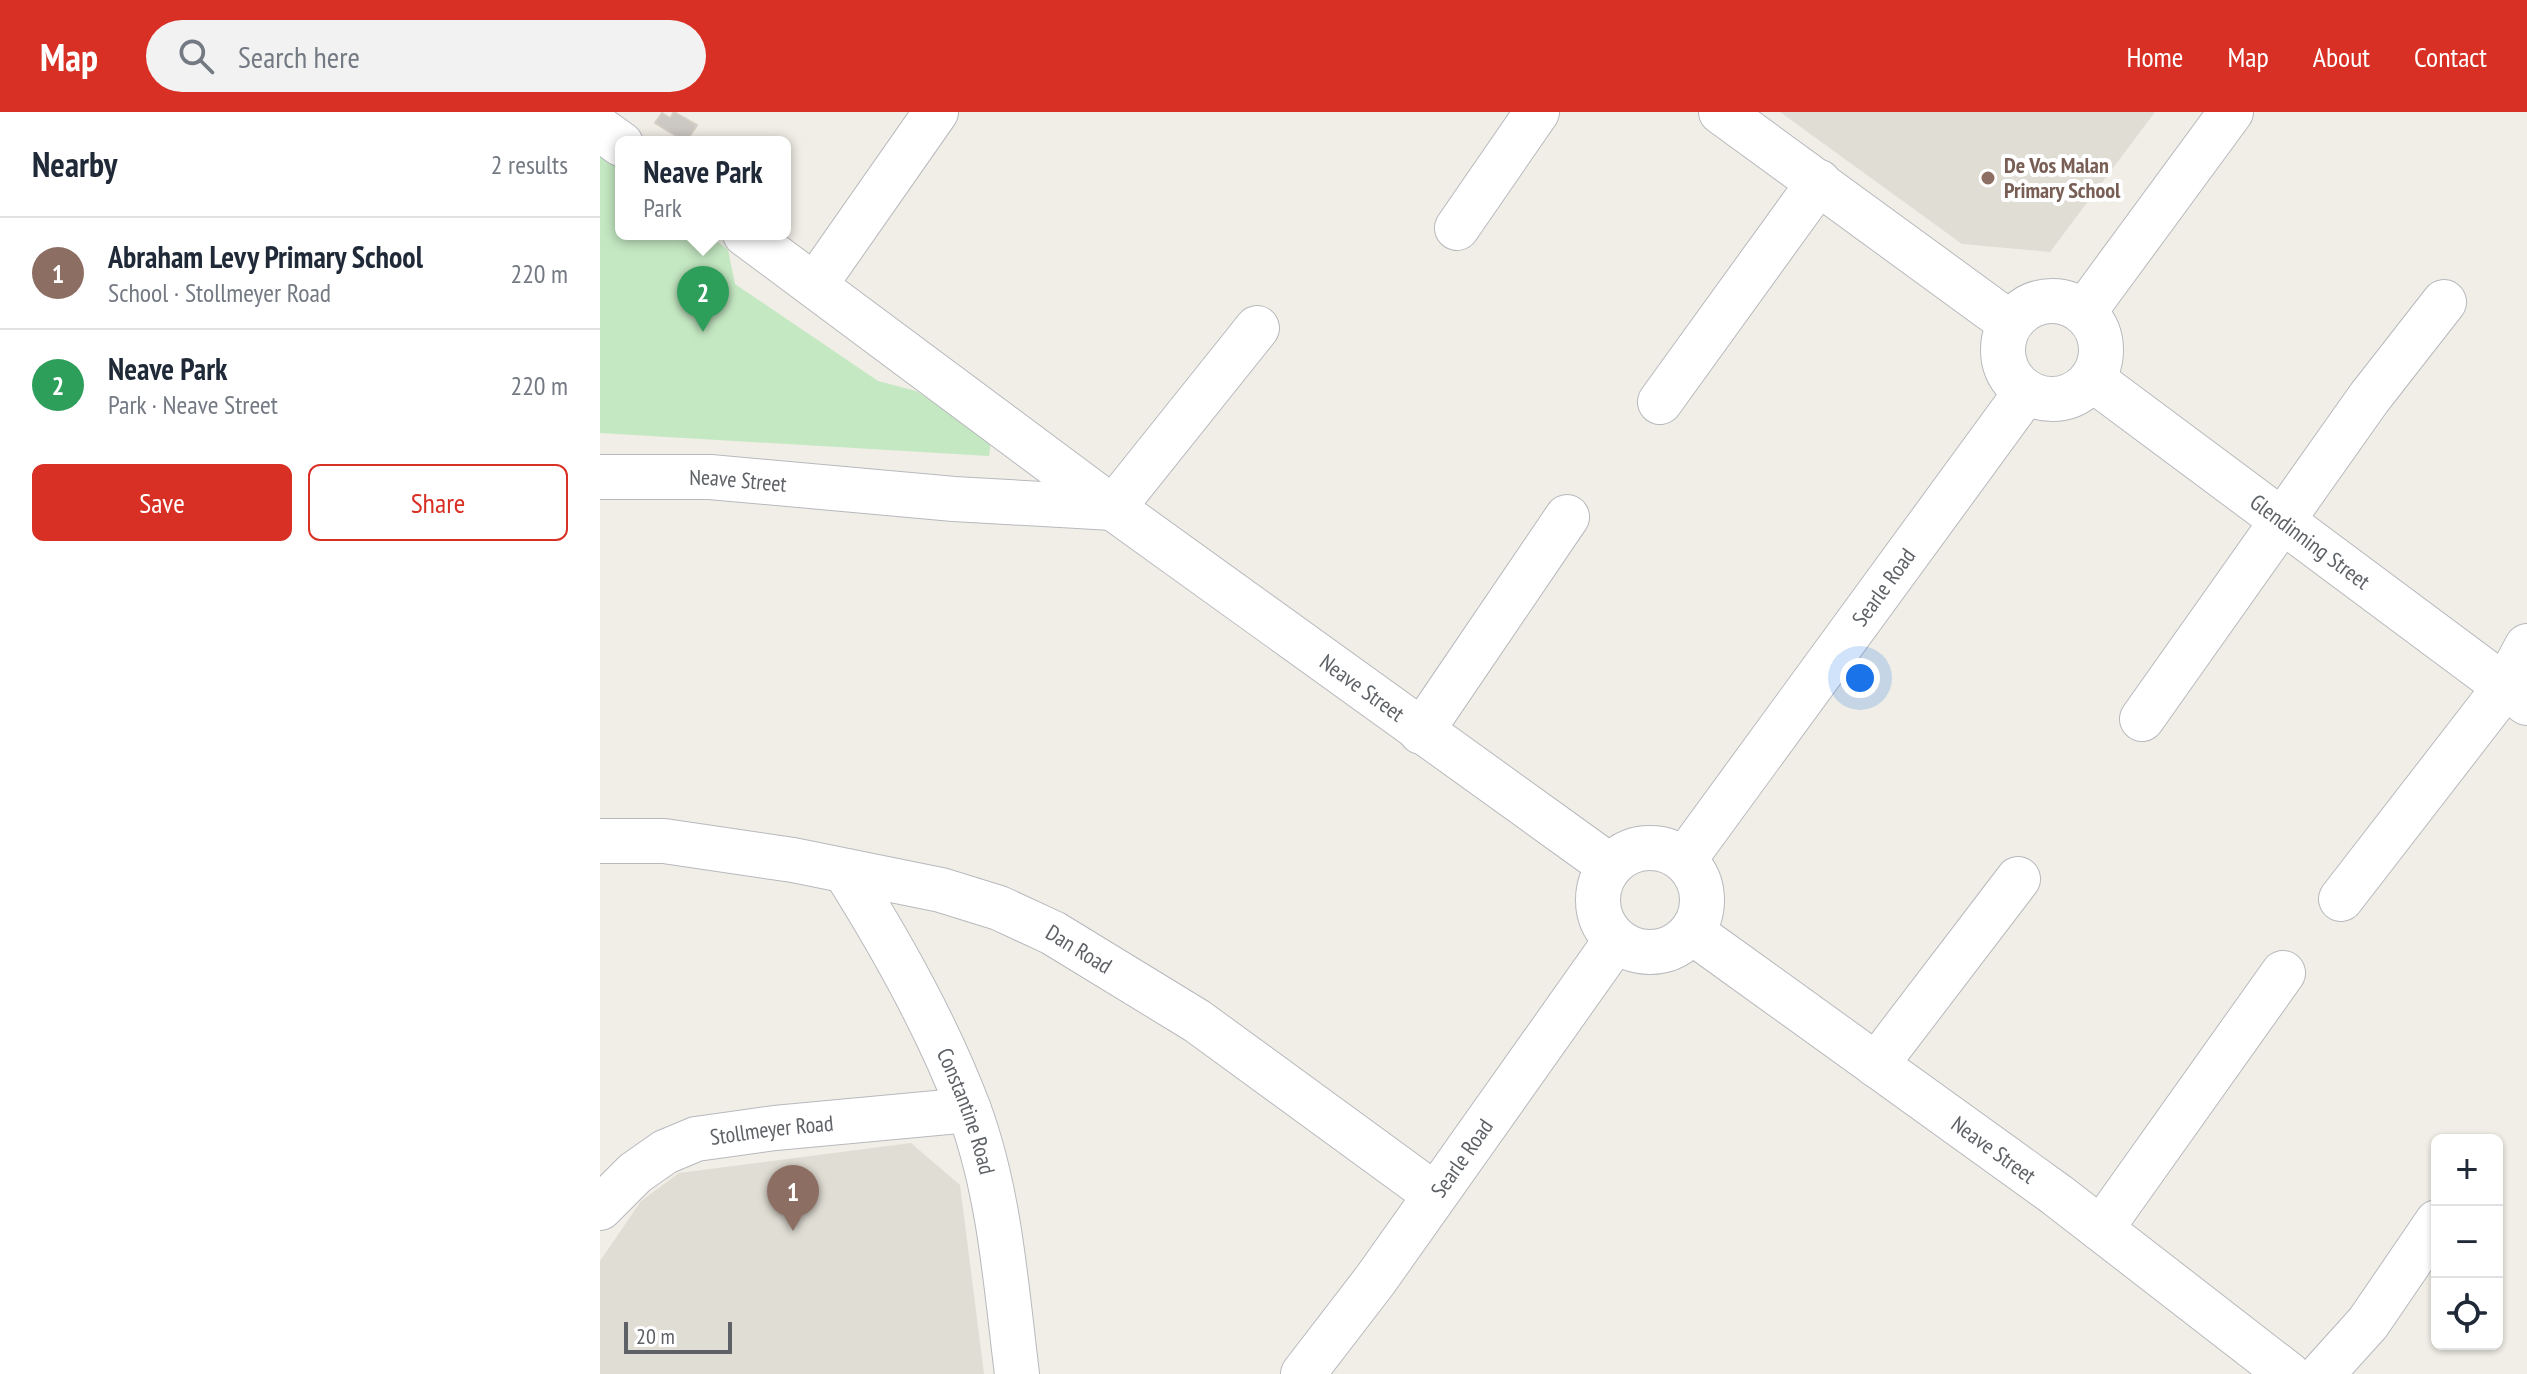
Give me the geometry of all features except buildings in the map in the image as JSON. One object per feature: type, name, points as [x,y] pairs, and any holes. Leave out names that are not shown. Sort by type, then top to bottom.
[{"type":"street","points":[[815,285],[936,112]]},
{"type":"street","points":[[1457,228],[1537,112]]},
{"type":"street","points":[[1721,112],[2010,323]]},
{"type":"street","points":[[2084,312],[2231,112]]},
{"type":"street","points":[[1660,402],[1819,182]]},
{"type":"street","name":"Neave Street","points":[[753,240],[1113,508],[1610,866]]},
{"type":"street","points":[[2045,301],[2065,302],[2084,312],[2096,328],[2102,346],[2099,366],[2092,379],[2076,394],[2059,399],[2042,398],[2026,392],[2011,379],[2004,361],[2003,341],[2010,323],[2025,308],[2045,301]]},
{"type":"street","points":[[2142,719],[2369,398],[2444,302]]},
{"type":"street","points":[[1113,508],[1257,328]]},
{"type":"street","name":"Glendinning Street","points":[[2092,379],[2516,695]]},
{"type":"street","name":"Searle Road","points":[[1684,860],[2026,392]]},
{"type":"street","name":"Neave Street","points":[[600,477],[710,477],[954,499],[1113,508]]},
{"type":"street","points":[[1421,732],[1567,517]]},
{"type":"street","points":[[2341,899],[2516,695],[2527,646]]},
{"type":"street","name":"Dan Road","points":[[600,841],[664,841],[845,871],[941,890],[999,908],[1053,933],[1197,1021],[1434,1194]]},
{"type":"street","points":[[1638,849],[1670,852],[1684,860],[1697,875],[1702,894],[1701,914],[1692,932],[1664,951],[1647,952],[1616,940],[1599,913],[1600,888],[1610,866],[1638,849]]},
{"type":"street","name":"Constantine Road","points":[[845,871],[922,1011],[969,1110],[997,1223],[1017,1374]]},
{"type":"street","points":[[1876,1065],[2018,879]]},
{"type":"street","name":"Neave Street","points":[[1692,932],[2101,1229],[2288,1374]]},
{"type":"street","name":"Searle Road","points":[[1303,1374],[1376,1279],[1616,940]]},
{"type":"street","points":[[2101,1229],[2283,973]]},
{"type":"street","name":"Stollmeyer Road","points":[[600,1208],[635,1173],[665,1152],[696,1139],[775,1128],[969,1110]]},
{"type":"street","points":[[2322,1374],[2368,1323],[2431,1231]]},
{"type":"shaded area","name":"De Vos Malan Primary School","points":[[1780,112],[2155,112],[2050,252],[1962,244]]},
{"type":"shaded area","points":[[911,1143],[960,1185],[984,1374],[600,1374],[600,1261],[641,1201],[679,1173]]},
{"type":"green space","points":[[600,149],[615,160],[615,240],[716,240],[728,250],[735,284],[878,381],[916,391],[991,440],[989,456],[600,433]]},
{"type":"place","name":"De Vos Malan Primary School","points":[[1988,178]]},
{"type":"place","name":"Neave Park","points":[[703,332]]},
{"type":"place","name":"Abraham Levy Primary School","points":[[793,1231]]}]
